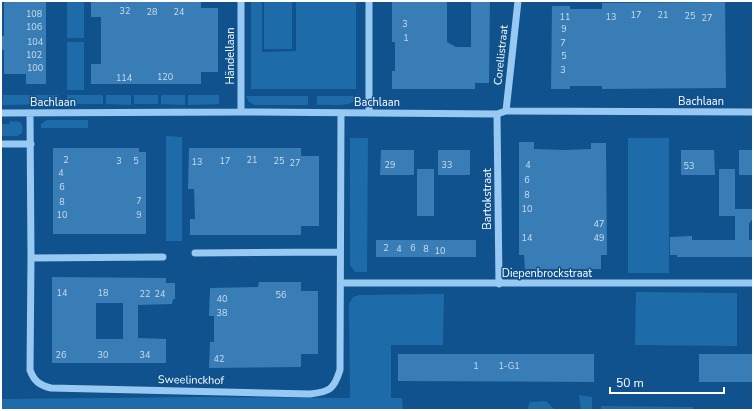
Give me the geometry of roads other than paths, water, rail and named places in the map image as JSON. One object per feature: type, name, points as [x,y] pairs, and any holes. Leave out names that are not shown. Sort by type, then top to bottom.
[{"type":"street","name":"Händellaan","points":[[241,1],[241,112]]},
{"type":"street","points":[[369,1],[369,112]]},
{"type":"street","name":"Corellistraat","points":[[506,111],[518,1]]},
{"type":"street","name":"Bachlaan","points":[[1,113],[369,112],[497,114],[506,111],[753,112]]},
{"type":"street","name":"Sweelinckhof","points":[[30,113],[30,370],[33,378],[40,385],[51,388],[310,394],[324,393],[335,385],[340,370],[341,112]]},
{"type":"street","name":"Bartokstraat","points":[[497,114],[498,284]]},
{"type":"street","points":[[1,144],[31,144]]},
{"type":"street","points":[[195,253],[340,252]]},
{"type":"street","points":[[31,258],[163,257]]},
{"type":"street","name":"Diepenbrockstraat","points":[[341,283],[753,283]]}]
